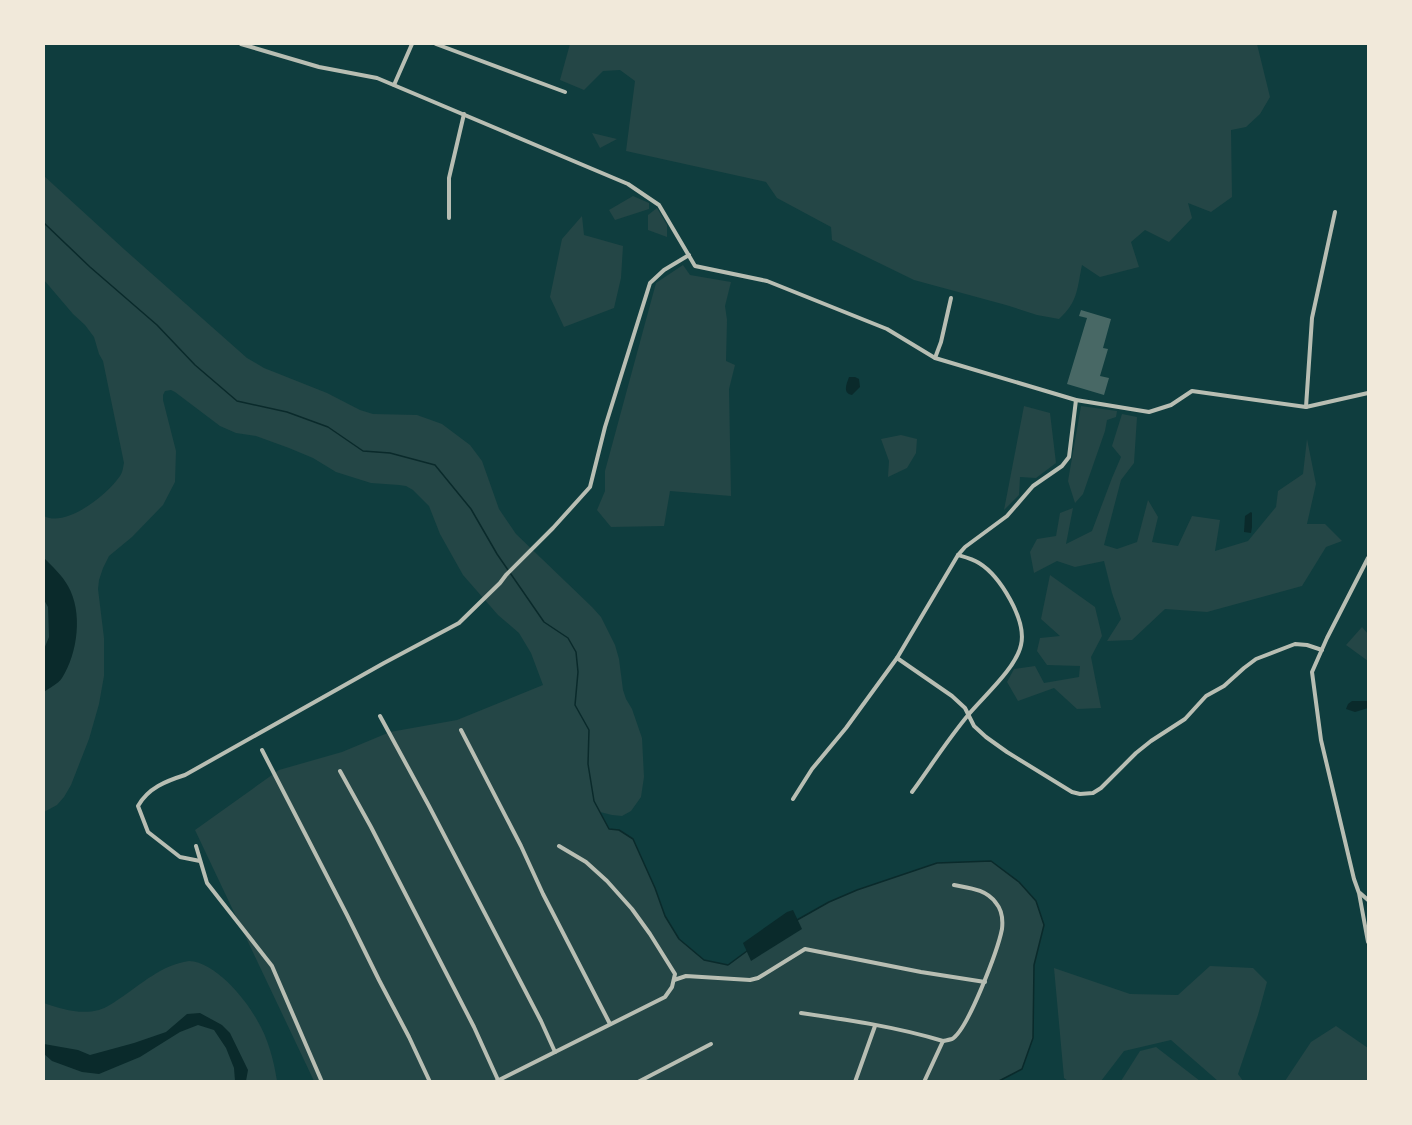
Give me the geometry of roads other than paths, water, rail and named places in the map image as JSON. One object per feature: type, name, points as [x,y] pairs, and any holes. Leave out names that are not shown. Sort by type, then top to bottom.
[{"type":"street","points":[[241,44],[319,67],[377,78],[628,184],[659,205],[695,266],[767,281],[886,329],[935,358],[1076,400],[1149,412],[1172,405],[1192,392],[1306,407],[1368,393]]},
{"type":"street","points":[[394,85],[412,44]]},
{"type":"street","points":[[436,44],[565,92]]},
{"type":"street","points":[[449,218],[449,178],[464,114]]},
{"type":"street","points":[[1306,407],[1312,318],[1335,212]]},
{"type":"street","points":[[200,861],[180,857],[148,832],[138,806],[142,797],[164,781],[185,775],[459,622],[492,591],[590,487],[605,427],[650,283],[664,270],[689,255]]},
{"type":"street","points":[[935,358],[951,298]]},
{"type":"street","points":[[793,799],[812,768],[846,728],[897,658],[958,555],[965,547],[1008,516],[1034,486],[1062,466],[1069,457],[1076,400]]},
{"type":"street","points":[[912,792],[968,715],[1016,660],[1022,644],[1021,629],[1009,596],[993,574],[978,562],[958,555]]},
{"type":"street","points":[[1368,558],[1312,672],[1318,720],[1359,893],[1368,942]]},
{"type":"street","points":[[897,658],[952,696],[965,708],[974,726],[986,737],[1072,792],[1080,794],[1094,793],[1101,788],[1136,753],[1185,719],[1206,696],[1224,686],[1256,659],[1295,644],[1322,650]]},
{"type":"street","points":[[380,716],[541,1021],[555,1052]]},
{"type":"street","points":[[461,730],[610,1024]]},
{"type":"street","points":[[262,750],[430,1082]]},
{"type":"street","points":[[340,771],[474,1027],[496,1081],[665,997],[674,980],[675,974],[632,909],[586,862],[559,846]]},
{"type":"street","points":[[196,846],[207,884],[272,966],[322,1082]]},
{"type":"street","points":[[801,1013],[845,1019],[943,1041],[952,1039],[960,1030],[985,982],[1002,929],[1002,916],[996,902],[980,890],[954,885]]},
{"type":"street","points":[[1359,893],[1368,900]]},
{"type":"street","points":[[674,980],[686,976],[750,980],[758,978],[805,949],[985,982]]},
{"type":"street","points":[[855,1082],[875,1026]]},
{"type":"street","points":[[924,1082],[943,1041]]},
{"type":"street","points":[[638,1082],[711,1044]]},
{"type":"waterway","points":[[44,223],[90,267],[157,325],[195,365],[237,401],[287,412],[328,427],[363,451],[390,453],[435,465],[471,509],[497,554],[544,622],[568,638],[576,652],[578,672],[575,705],[589,730],[588,764],[594,801],[609,829],[619,830],[633,839],[665,916],[679,939],[704,960],[728,965],[747,951]]},
{"type":"waterway","points":[[797,920],[857,890],[937,863],[991,861],[1019,882],[1036,901],[1044,925],[1034,965],[1033,1038],[1022,1069],[997,1082]]}]
